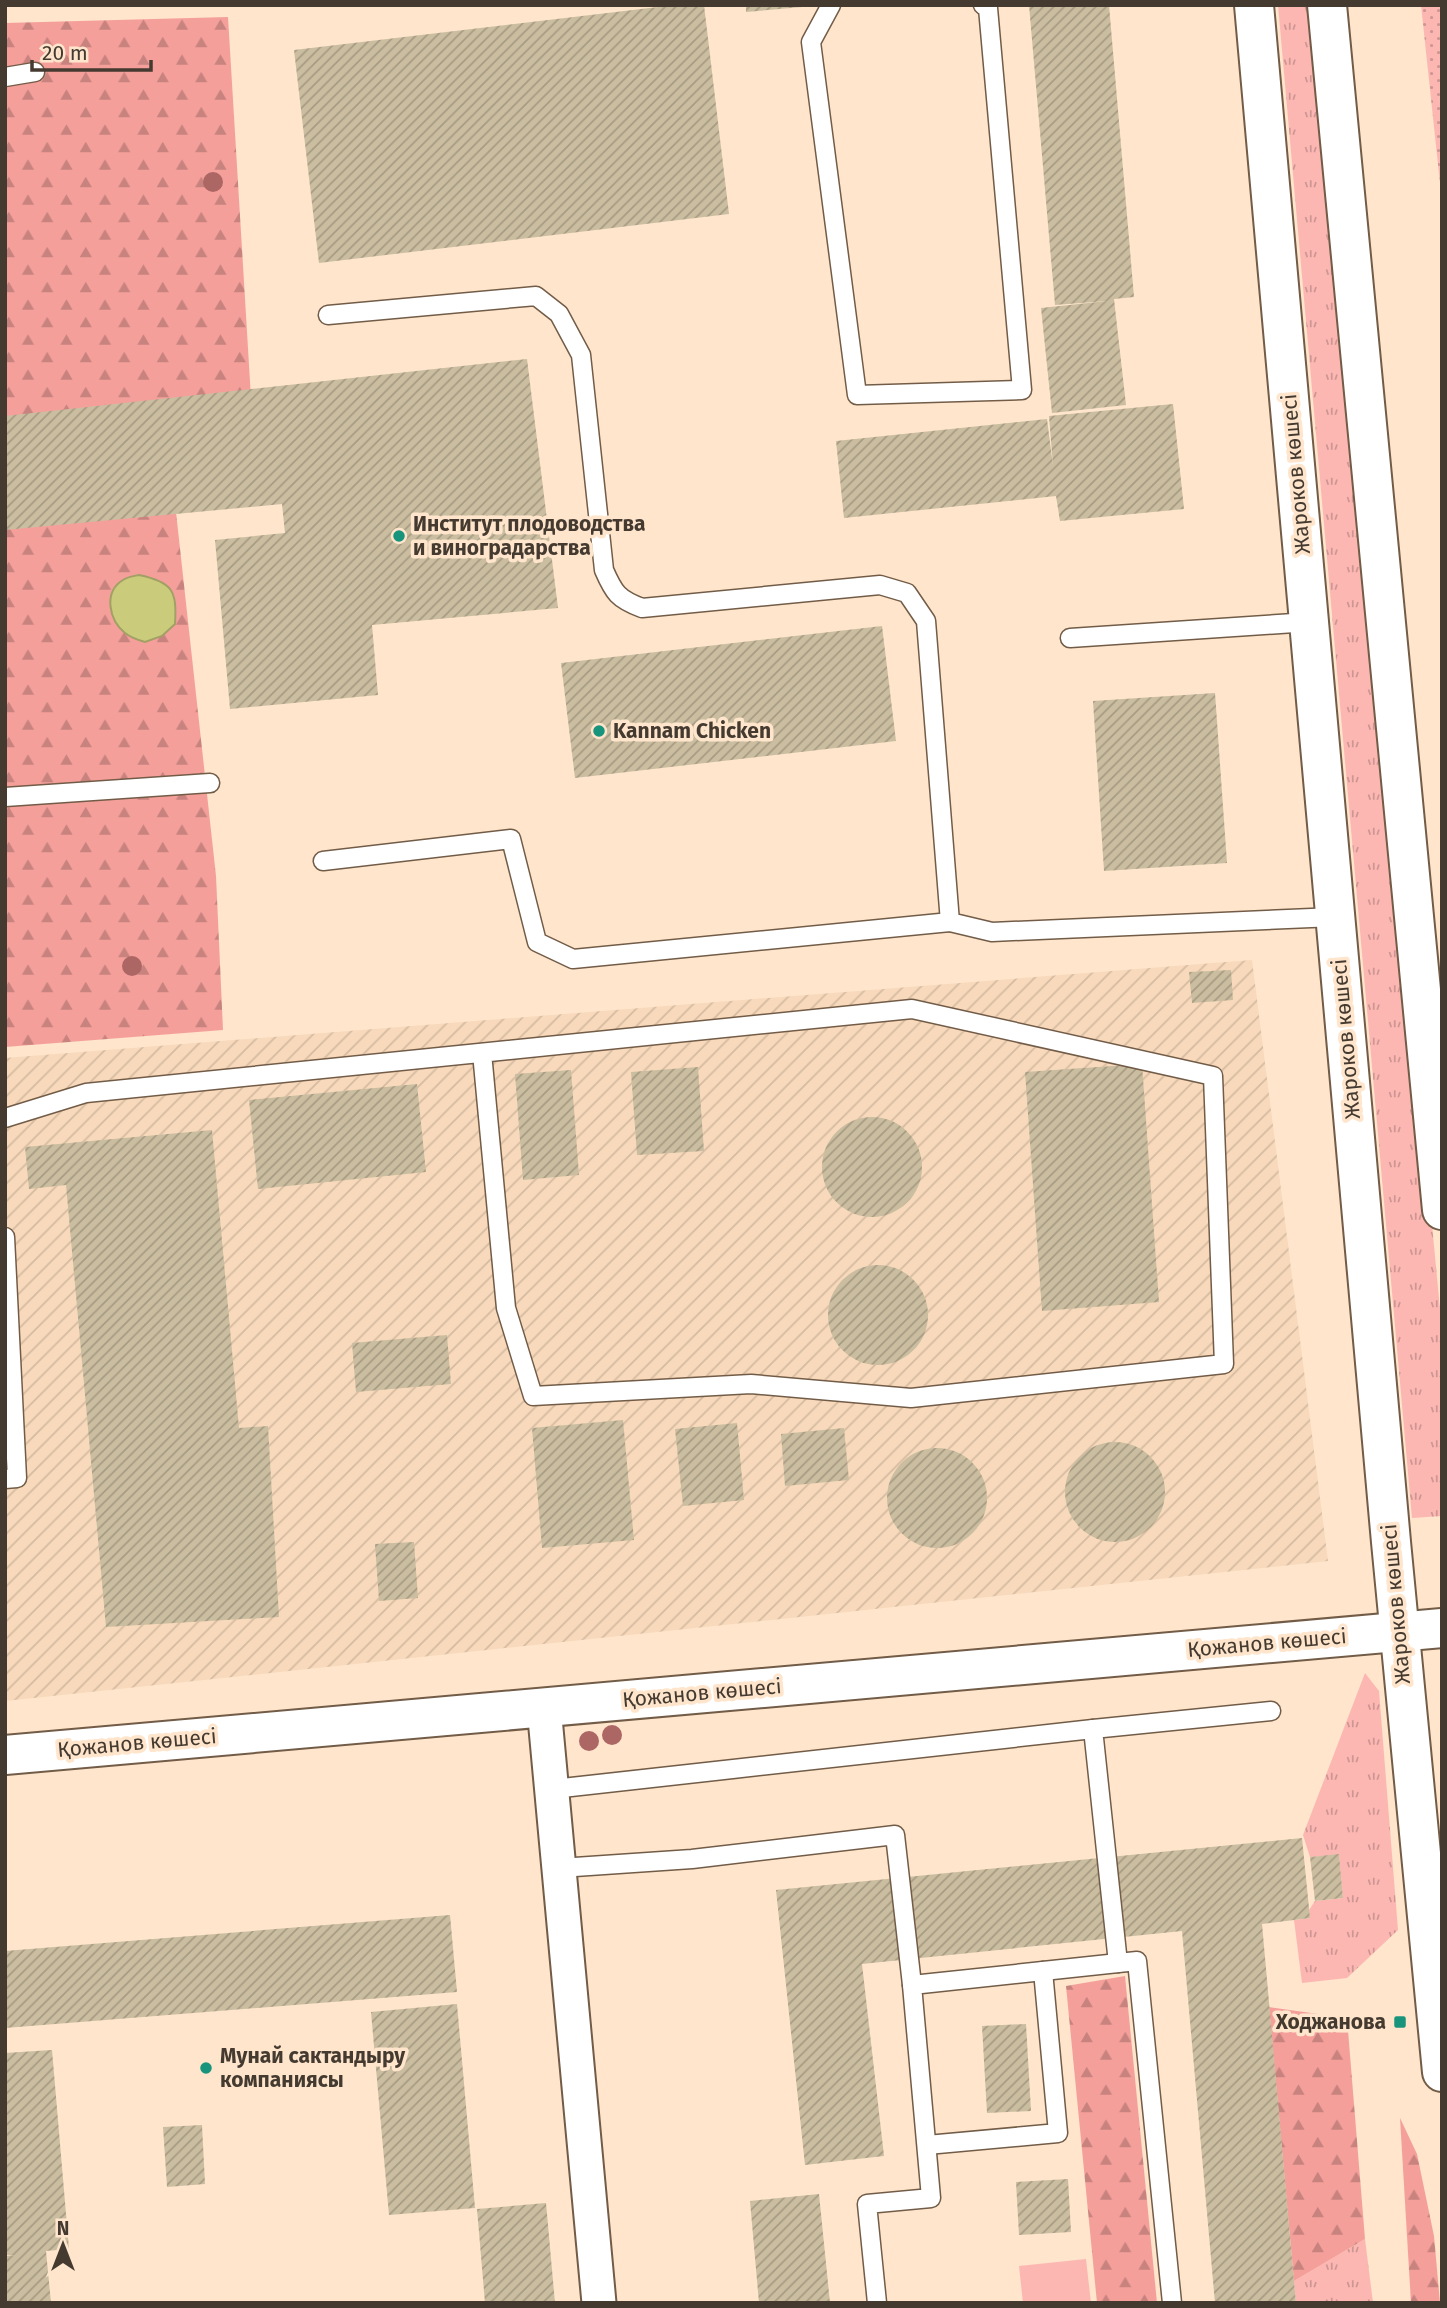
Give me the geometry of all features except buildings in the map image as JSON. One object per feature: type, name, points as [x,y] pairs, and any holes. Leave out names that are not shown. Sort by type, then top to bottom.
[{"type":"main road","name":"Жароков көшесі","points":[[1254,5],[1399,1632],[1442,2072]]},
{"type":"main road","points":[[1327,5],[1442,1210]]},
{"type":"main road","name":"Қожанов көшесі","points":[[5,1755],[1442,1628]]},
{"type":"street","points":[[544,1707],[599,2303]]},
{"type":"lane","points":[[831,5],[811,42],[856,395],[1022,390],[988,8],[983,5]]},
{"type":"lane","points":[[5,77],[35,72]]},
{"type":"lane","points":[[328,315],[536,296],[559,314],[581,355],[604,570],[612,588],[623,601],[642,608],[880,585],[907,593],[926,621],[950,922]]},
{"type":"lane","points":[[1070,638],[1309,622]]},
{"type":"lane","points":[[5,797],[210,783]]},
{"type":"lane","points":[[323,861],[511,839],[537,942],[573,959],[950,922],[992,932],[1335,916]]},
{"type":"lane","points":[[5,1118],[86,1093],[912,1009],[1213,1076],[1224,1364],[911,1398],[751,1384],[533,1396],[506,1308],[482,1053]]},
{"type":"lane","points":[[5,1237],[17,1478],[5,1479]]},
{"type":"lane","points":[[553,1788],[1271,1711]]},
{"type":"lane","points":[[1093,1729],[1118,1963]]},
{"type":"lane","points":[[560,1868],[692,1859],[895,1835],[912,1985],[931,2198],[867,2204],[877,2303]]},
{"type":"lane","points":[[912,1985],[1137,1961],[1172,2303]]},
{"type":"lane","points":[[927,2145],[1058,2133],[1044,1971]]},
{"type":"shaded area","points":[[139,575],[166,585],[175,603],[175,624],[162,636],[145,642],[125,633],[115,621],[110,606],[117,585],[126,578]]},
{"type":"shaded area","points":[[1252,960],[1328,1561],[5,1701],[5,1058]]},
{"type":"green space","points":[[1278,5],[1316,5],[1442,1330],[1442,1516],[1412,1518]]},
{"type":"green space","points":[[1421,5],[1442,5],[1442,202]]},
{"type":"green space","points":[[228,17],[251,398],[165,412],[216,876],[223,1030],[5,1047],[5,23]]},
{"type":"green space","points":[[1365,1673],[1379,1691],[1398,1930],[1347,1978],[1302,1983],[1294,1920],[1310,1918],[1309,1910],[1315,1901],[1343,1898],[1339,1855],[1310,1857],[1303,1835]]},
{"type":"green space","points":[[1125,1976],[1157,2303],[1097,2303],[1066,1986]]},
{"type":"green space","points":[[1269,2007],[1347,2018],[1365,2239],[1294,2281]]},
{"type":"green space","points":[[1400,2118],[1417,2154],[1434,2236],[1440,2303],[1411,2303]]},
{"type":"green space","points":[[1365,2239],[1373,2303],[1296,2303],[1294,2281]]},
{"type":"green space","points":[[1086,2259],[1091,2303],[1023,2303],[1019,2266]]},
{"type":"place","name":"Институт плодоводства и виноградарства","points":[[399,536]]},
{"type":"place","name":"Kannam Chicken","points":[[599,731]]},
{"type":"place","name":"Ходжанова","points":[[1400,2022]]},
{"type":"place","name":"Мунай сактандыру компаниясы","points":[[206,2068]]}]
